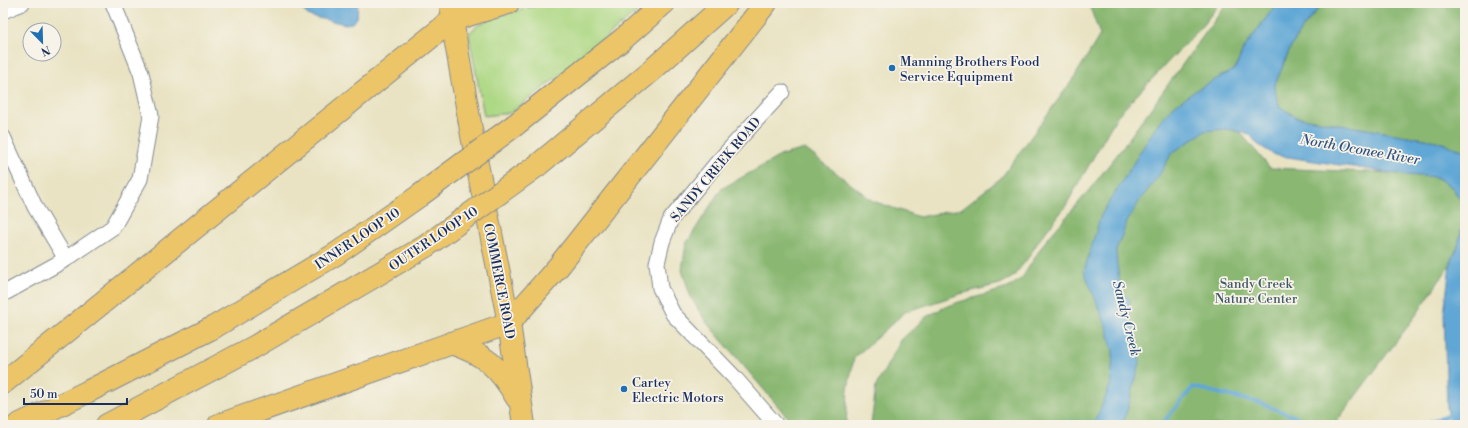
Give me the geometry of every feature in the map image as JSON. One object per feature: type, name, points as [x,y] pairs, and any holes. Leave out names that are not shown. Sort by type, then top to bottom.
[{"type":"highway","points":[[3,383],[450,11],[508,3]]},
{"type":"highway","name":"INNER LOOP 10","points":[[18,425],[87,392],[214,327],[336,254],[419,196],[515,125],[623,39],[664,3]]},
{"type":"highway","name":"OUTER LOOP 10","points":[[107,425],[254,347],[426,246],[538,165],[651,71],[727,3]]},
{"type":"highway","points":[[219,425],[509,323],[558,266],[766,3]]},
{"type":"highway","name":"COMMERCE ROAD","points":[[450,11],[477,164],[509,323],[524,425]]},
{"type":"highway","points":[[451,343],[469,349],[492,365],[506,379],[520,404]]},
{"type":"street","points":[[3,11],[22,3]]},
{"type":"street","points":[[3,294],[66,259],[113,227],[140,179],[151,116],[141,73],[113,3]]},
{"type":"street","name":"SANDY CREEK ROAD","points":[[776,425],[734,377],[673,314],[660,288],[657,263],[662,242],[671,219],[717,163],[782,92]]},
{"type":"street","points":[[3,137],[35,207],[66,259]]},
{"type":"green space","points":[[546,3],[647,3],[573,65],[510,113],[484,116],[469,35],[474,28],[492,18]]},
{"type":"green space","points":[[1085,3],[1220,3],[1202,26],[1117,116],[1065,207],[1013,277],[1000,284],[960,294],[905,312],[854,358],[848,389],[846,425],[794,425],[707,323],[691,298],[682,270],[686,244],[721,189],[782,155],[805,149],[873,201],[919,217],[961,209],[1001,178],[1074,78],[1100,35],[1090,7]]},
{"type":"green space","name":"Sandy Creek Nature Center","points":[[1227,3],[1277,3],[1243,50],[1235,69],[1214,101],[1270,168],[1392,173],[1436,177],[1453,188],[1464,206],[1458,246],[1450,265],[1416,315],[1334,425],[871,425],[876,386],[901,340],[926,317],[943,308],[1008,288],[1022,278],[1044,243],[1120,151]]},
{"type":"green space","points":[[1323,3],[1465,3],[1465,151],[1436,141],[1296,117],[1278,106],[1274,87],[1290,49],[1300,31]]},
{"type":"water","points":[[295,3],[358,3],[357,18],[352,23],[345,24],[309,16]]},
{"type":"water","points":[[1277,3],[1323,3],[1300,31],[1290,49],[1274,87],[1279,106],[1296,117],[1436,141],[1465,151],[1465,425],[1451,425],[1447,408],[1444,314],[1450,265],[1458,246],[1464,206],[1453,188],[1436,177],[1405,175],[1275,155],[1257,144],[1250,134],[1227,129],[1205,131],[1172,153],[1158,177],[1140,200],[1127,222],[1116,250],[1117,265],[1121,291],[1130,300],[1130,319],[1138,343],[1140,363],[1123,425],[1092,425],[1097,417],[1111,383],[1113,352],[1107,328],[1084,271],[1101,215],[1159,122],[1174,106],[1198,89],[1235,69],[1243,50]]},
{"type":"waterway","points":[[1161,425],[1193,387],[1260,403],[1316,425]]},
{"type":"waterway","points":[[1424,425],[1454,413]]},
{"type":"waterway","points":[[1035,425],[1046,422],[1098,423]]},
{"type":"waterway","points":[[1119,423],[1136,425]]},
{"type":"place","name":"Manning Brothers Food Service Equipment","points":[[892,68]]},
{"type":"place","name":"Cartey Electric Motors","points":[[624,389]]},
{"type":"water label","name":"North Oconee River","points":[[1360,149]]},
{"type":"water label","name":"Sandy Creek","points":[[1127,318]]}]
